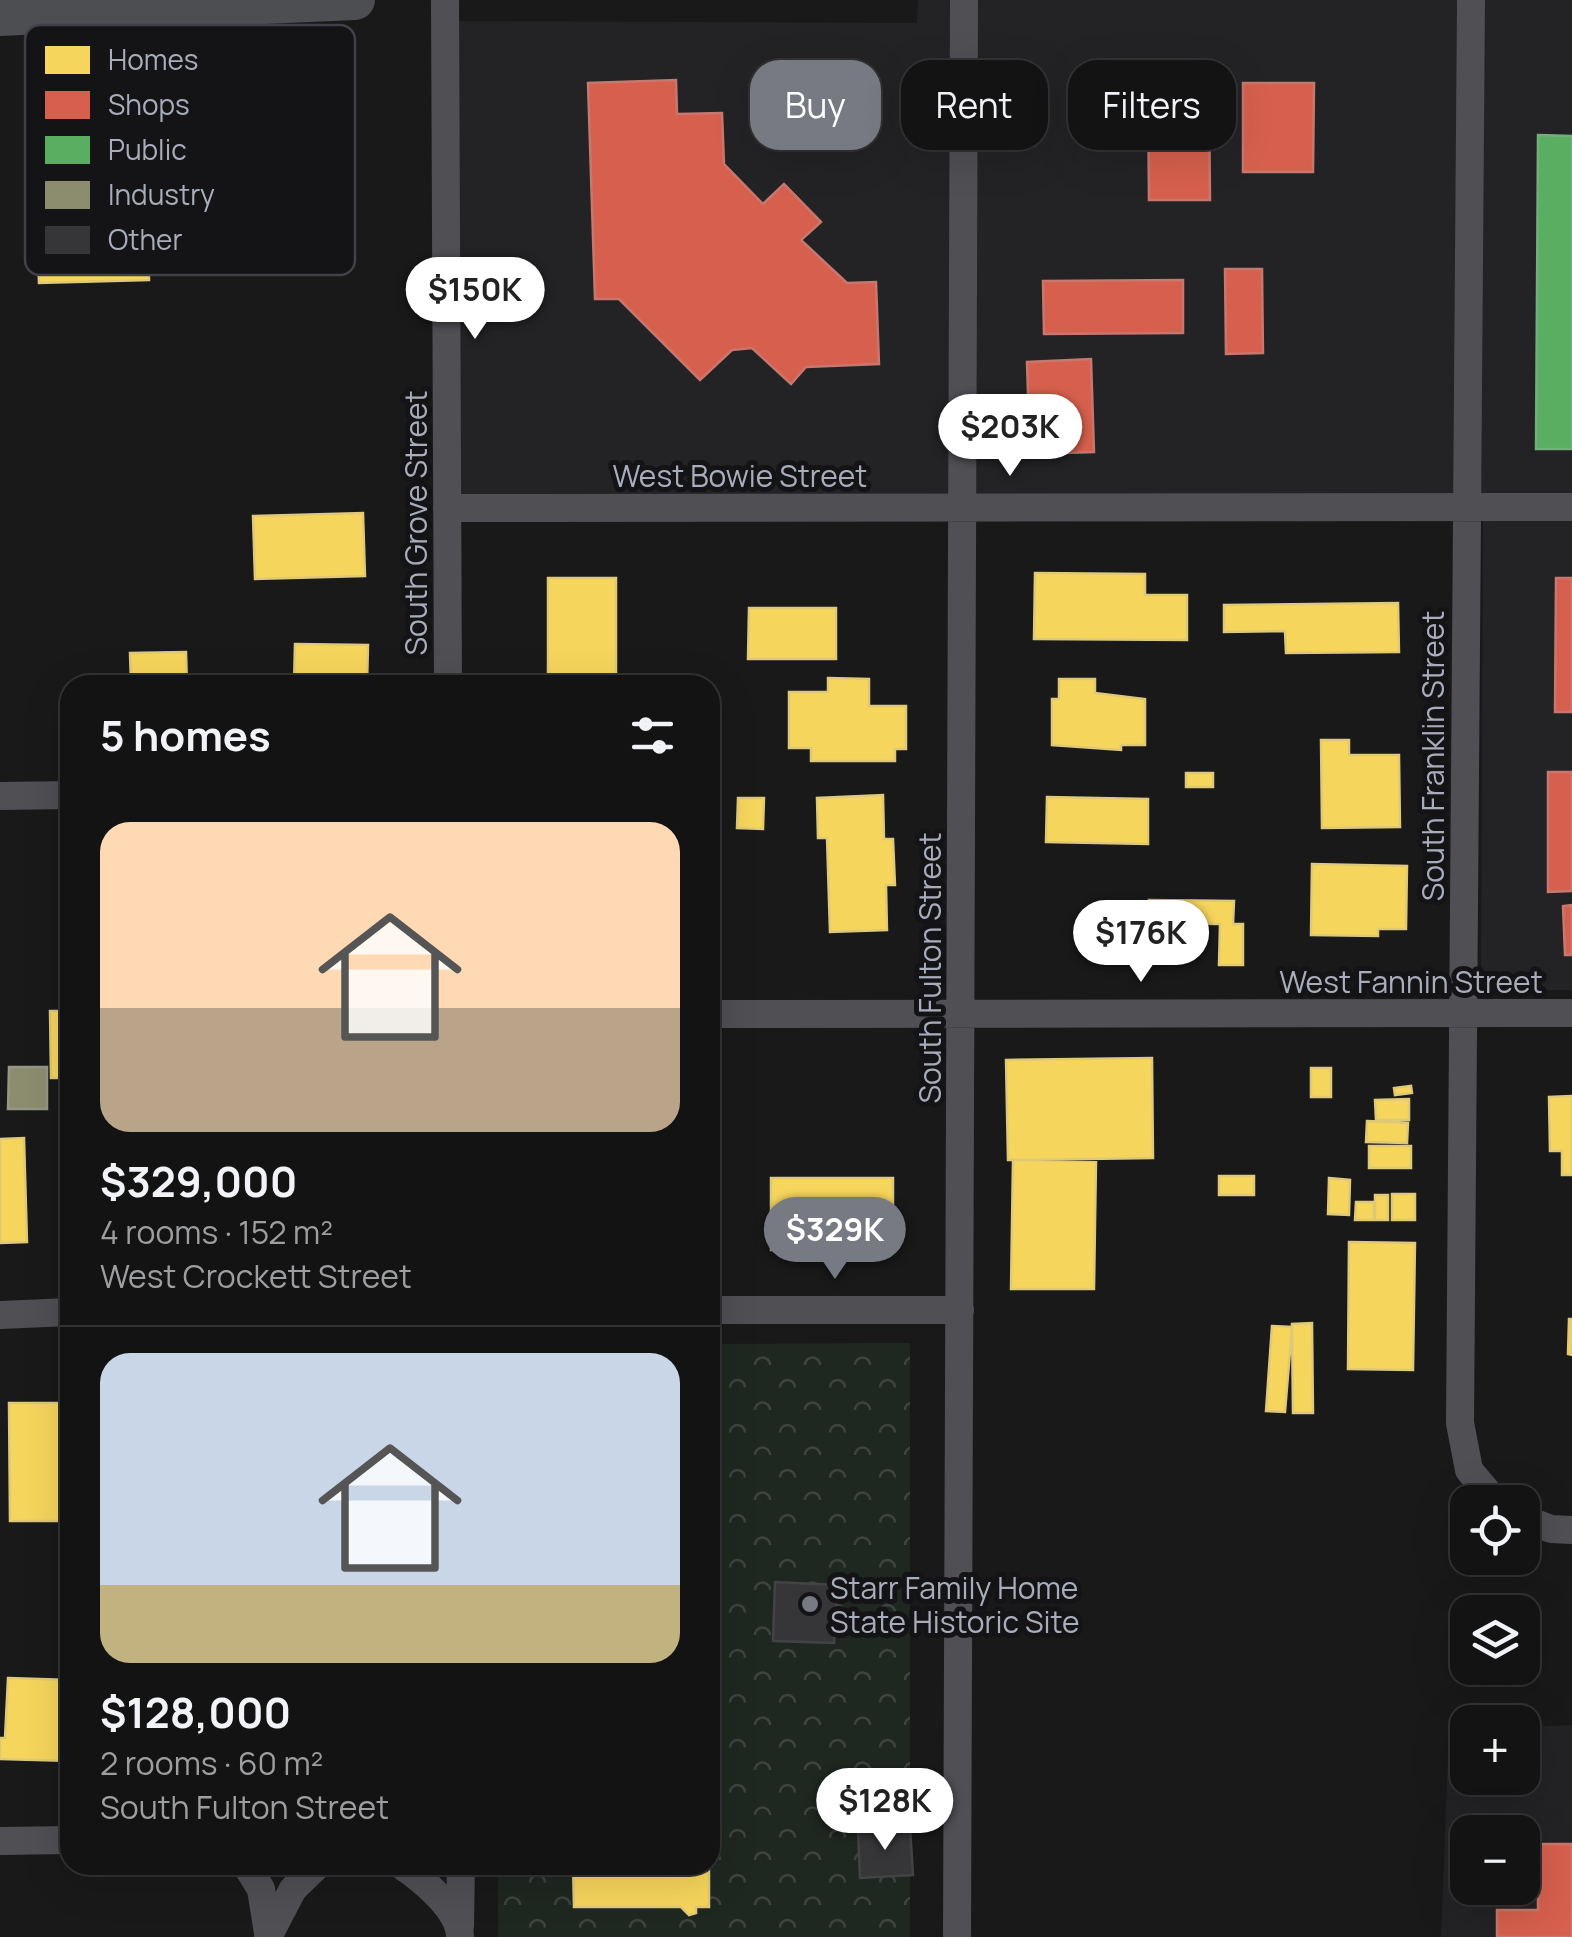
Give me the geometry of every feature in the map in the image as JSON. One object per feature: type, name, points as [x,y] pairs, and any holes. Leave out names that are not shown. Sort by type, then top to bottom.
[{"type":"main road","points":[[0,16],[354,0]]},
{"type":"street","name":"South Grove Street","points":[[445,0],[448,675]]},
{"type":"street","name":"South Fulton Street","points":[[957,1937],[964,0]]},
{"type":"street","name":"South Franklin Street","points":[[1471,0],[1460,1424],[1469,1470],[1482,1485]]},
{"type":"street","name":"West Bowie Street","points":[[447,508],[1572,507]]},
{"type":"street","points":[[0,796],[60,795]]},
{"type":"street","name":"West Fannin Street","points":[[720,1014],[1572,1013]]},
{"type":"street","points":[[720,1310],[960,1310]]},
{"type":"street","points":[[0,1315],[60,1312]]},
{"type":"street","points":[[1540,1525],[1572,1530]]},
{"type":"street","points":[[0,1841],[60,1840]]},
{"type":"street","points":[[253,1875],[261,1888],[268,1936]]},
{"type":"street","points":[[268,1936],[292,1888],[307,1875]]},
{"type":"street","points":[[414,1875],[428,1885],[460,1932]]},
{"type":"street","points":[[460,1932],[461,1875]]},
{"type":"shaded area","points":[[918,0],[1572,0],[1572,990],[1481,990],[1483,499],[455,495],[457,21],[917,23]]},
{"type":"shaded area","points":[[1572,1725],[1572,1937],[1441,1937],[1449,1730],[1450,1795],[1540,1795],[1540,1726]]},
{"type":"green space","name":"Starr Family Home State Historic Site","points":[[910,1343],[910,1937],[498,1937],[498,1875],[720,1875],[720,1344]]},
{"type":"building: Homes","points":[[39,275],[149,275],[149,280],[39,283]]},
{"type":"building: Homes","points":[[363,513],[365,576],[255,579],[253,516]]},
{"type":"building: Homes","points":[[1035,573],[1145,574],[1145,595],[1187,595],[1187,640],[1034,639]]},
{"type":"building: Homes","points":[[548,578],[616,578],[616,675],[548,675]]},
{"type":"building: Homes","points":[[1398,603],[1399,652],[1286,653],[1285,631],[1224,632],[1224,605]]},
{"type":"building: Homes","points":[[749,608],[836,608],[836,659],[748,659]]},
{"type":"building: Homes","points":[[295,644],[368,645],[367,675],[294,675]]},
{"type":"building: Homes","points":[[186,652],[187,675],[131,675],[130,653]]},
{"type":"building: Homes","points":[[828,678],[869,679],[869,706],[906,706],[906,749],[895,749],[895,761],[811,761],[811,748],[789,748],[789,692],[828,692]]},
{"type":"building: Homes","points":[[1059,679],[1095,679],[1095,693],[1145,699],[1145,745],[1121,745],[1121,750],[1052,745],[1052,699],[1059,699]]},
{"type":"building: Homes","points":[[1321,740],[1349,740],[1349,755],[1399,755],[1400,827],[1322,828]]},
{"type":"building: Homes","points":[[1186,773],[1213,773],[1213,787],[1186,787]]},
{"type":"building: Homes","points":[[883,795],[884,839],[893,839],[895,885],[886,885],[887,930],[830,932],[827,838],[818,838],[817,798]]},
{"type":"building: Homes","points":[[1047,797],[1148,799],[1148,844],[1046,842]]},
{"type":"building: Homes","points":[[738,798],[764,798],[763,829],[737,828]]},
{"type":"building: Homes","points":[[1312,864],[1407,866],[1406,929],[1378,929],[1378,936],[1311,935]]},
{"type":"building: Homes","points":[[1149,900],[1234,901],[1233,924],[1243,924],[1243,965],[1219,965],[1220,924],[1149,923]]},
{"type":"building: Homes","points":[[50,1011],[60,1011],[60,1078],[51,1078]]},
{"type":"building: Homes","points":[[1152,1058],[1153,1158],[1008,1160],[1006,1060]]},
{"type":"building: Homes","points":[[1311,1068],[1331,1068],[1331,1097],[1311,1097]]},
{"type":"building: Homes","points":[[1411,1086],[1412,1093],[1395,1095],[1394,1088]]},
{"type":"building: Homes","points":[[1572,1096],[1572,1175],[1562,1175],[1562,1151],[1550,1151],[1549,1097]]},
{"type":"building: Homes","points":[[1409,1099],[1409,1120],[1376,1120],[1375,1100]]},
{"type":"building: Homes","points":[[1367,1121],[1408,1123],[1407,1143],[1366,1142]]},
{"type":"building: Homes","points":[[24,1138],[27,1242],[0,1243],[0,1139]]},
{"type":"building: Homes","points":[[1369,1146],[1411,1146],[1411,1168],[1369,1168]]},
{"type":"building: Homes","points":[[1013,1160],[1096,1161],[1094,1289],[1011,1289]]},
{"type":"building: Homes","points":[[1219,1176],[1254,1176],[1254,1195],[1219,1195]]},
{"type":"building: Homes","points":[[771,1178],[893,1178],[893,1250],[771,1250]]},
{"type":"building: Homes","points":[[1329,1178],[1350,1180],[1349,1215],[1328,1214]]},
{"type":"building: Homes","points":[[1392,1194],[1415,1194],[1415,1220],[1392,1220]]},
{"type":"building: Homes","points":[[1375,1195],[1388,1195],[1388,1220],[1375,1220]]},
{"type":"building: Homes","points":[[1356,1202],[1374,1202],[1374,1220],[1355,1220]]},
{"type":"building: Homes","points":[[1349,1242],[1415,1243],[1413,1370],[1348,1369]]},
{"type":"building: Homes","points":[[1572,1319],[1572,1355],[1568,1354]]},
{"type":"building: Homes","points":[[1312,1323],[1313,1413],[1293,1413],[1292,1324]]},
{"type":"building: Homes","points":[[1272,1326],[1292,1327],[1285,1412],[1266,1411]]},
{"type":"building: Homes","points":[[9,1403],[60,1403],[60,1521],[10,1521]]},
{"type":"building: Homes","points":[[8,1678],[60,1680],[60,1761],[0,1759],[0,1738],[5,1738]]},
{"type":"building: Homes","points":[[573,1875],[709,1875],[709,1907],[696,1907],[696,1913],[689,1915],[681,1907],[574,1907]]},
{"type":"building: Shops","points":[[676,80],[677,114],[722,113],[724,164],[763,204],[784,184],[821,222],[801,240],[847,283],[876,282],[879,364],[806,367],[791,384],[752,348],[732,350],[700,380],[619,299],[595,299],[588,83]]},
{"type":"building: Shops","points":[[1243,83],[1314,83],[1313,172],[1243,172]]},
{"type":"building: Shops","points":[[1149,150],[1210,150],[1210,200],[1149,200]]},
{"type":"building: Shops","points":[[1225,269],[1262,269],[1263,353],[1226,354]]},
{"type":"building: Shops","points":[[1183,280],[1183,333],[1044,334],[1043,281]]},
{"type":"building: Shops","points":[[1091,359],[1094,452],[1030,454],[1027,362]]},
{"type":"building: Shops","points":[[1556,578],[1572,578],[1572,712],[1555,712]]},
{"type":"building: Shops","points":[[1548,772],[1572,772],[1572,891],[1548,892]]},
{"type":"building: Shops","points":[[1572,905],[1572,955],[1565,955],[1563,906]]},
{"type":"building: Shops","points":[[1540,1844],[1572,1844],[1572,1937],[1497,1937],[1497,1910],[1538,1910]]},
{"type":"building: Public","points":[[1538,135],[1572,136],[1572,449],[1536,449]]},
{"type":"building: Industry","points":[[9,1067],[47,1067],[47,1109],[8,1109]]},
{"type":"building: Other","points":[[775,1582],[837,1585],[834,1643],[773,1641]]},
{"type":"building: Other","points":[[910,1827],[913,1875],[860,1878],[858,1830]]},
{"type":"place","name":"Starr Family Home State Historic Site","points":[[810,1604]]}]
